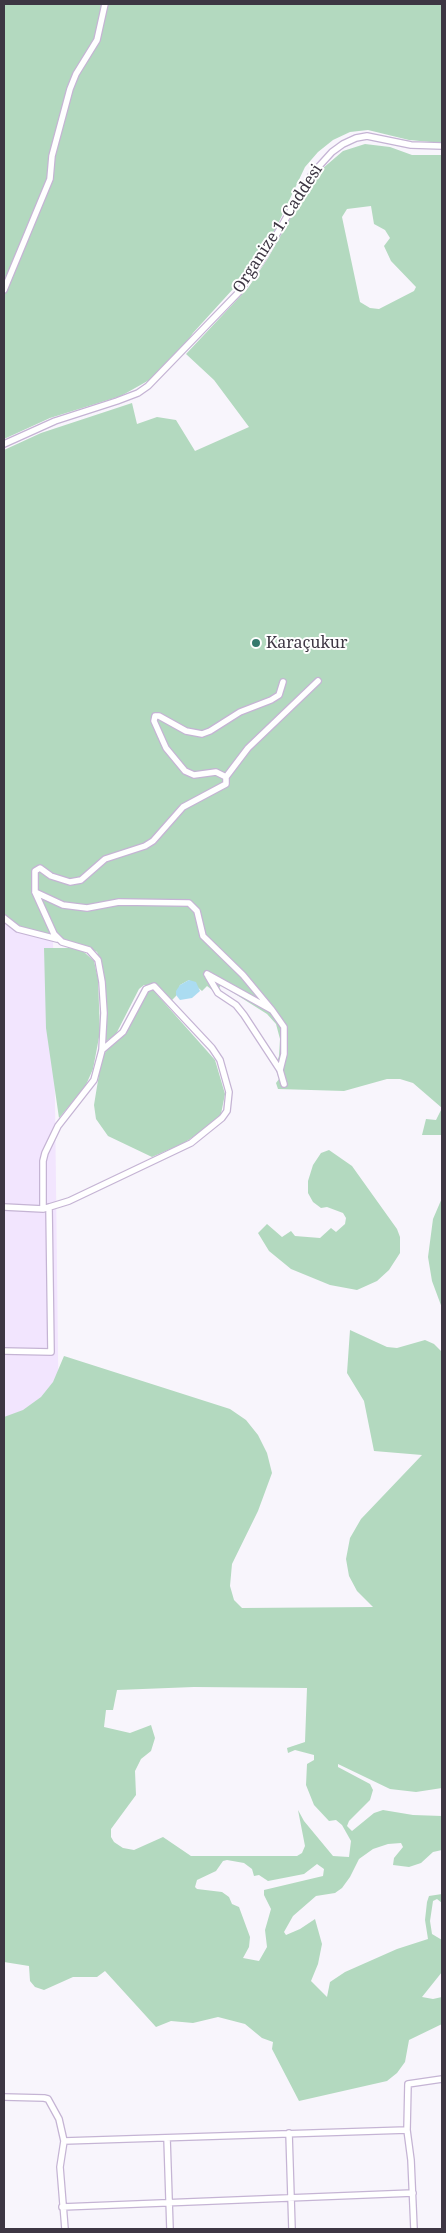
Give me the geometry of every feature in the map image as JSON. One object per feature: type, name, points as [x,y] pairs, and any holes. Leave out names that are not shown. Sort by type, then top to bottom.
[{"type":"street","points":[[4,290],[50,179],[52,156],[70,89],[76,74],[97,40],[105,4]]},
{"type":"street","name":"Organize 1. Caddesi","points":[[4,444],[55,421],[138,393],[160,375],[239,292],[262,260],[312,174],[321,162],[343,144],[356,138],[367,136],[411,145],[442,146]]},
{"type":"street","points":[[57,939],[34,892],[36,868],[40,868],[51,876],[70,882],[81,880],[105,859],[145,846],[152,841],[183,807],[225,785],[228,780],[226,777],[248,748],[318,681]]},
{"type":"street","points":[[226,777],[216,772],[194,775],[185,771],[166,748],[154,717],[159,716],[186,732],[202,734],[240,712],[279,695],[283,682]]},
{"type":"street","points":[[34,892],[63,905],[87,908],[119,902],[189,903],[197,911],[204,936],[243,975],[284,1027],[284,1054],[280,1070]]},
{"type":"street","points":[[4,918],[18,929],[89,950],[98,960],[102,982],[102,1050],[94,1080],[58,1126],[43,1161],[51,1352],[4,1351]]},
{"type":"street","points":[[272,1010],[207,974],[218,993],[236,1005],[244,1015],[280,1070],[284,1084]]},
{"type":"street","points":[[4,1207],[46,1208],[69,1201],[191,1143],[222,1118],[227,1111],[229,1092],[220,1060],[212,1048],[154,986],[146,989],[123,1032],[102,1050]]},
{"type":"street","points":[[414,2229],[412,2160],[407,2130],[408,2084],[442,2079]]},
{"type":"street","points":[[4,2097],[48,2100],[59,2119],[64,2142],[60,2167],[65,2229]]},
{"type":"street","points":[[64,2142],[407,2130]]},
{"type":"street","points":[[289,2133],[292,2229]]},
{"type":"street","points":[[167,2138],[170,2229]]},
{"type":"street","points":[[62,2206],[413,2193]]},
{"type":"shaded area","points":[[4,680],[50,685],[60,1516],[4,1588]]},
{"type":"green space","points":[[4,4],[442,4],[442,143],[409,140],[368,130],[350,132],[333,140],[318,152],[305,167],[276,228],[243,278],[193,333],[183,348],[151,379],[121,396],[50,418],[4,439]]},
{"type":"green space","points":[[365,144],[390,147],[412,155],[442,155],[442,1108],[413,1083],[400,1079],[387,1079],[344,1091],[278,1089],[276,1083],[279,1079],[275,1067],[279,1056],[280,1039],[276,1024],[267,1014],[221,985],[216,993],[207,986],[202,991],[189,980],[180,985],[176,996],[170,1002],[154,985],[144,985],[139,989],[115,1036],[106,1041],[104,972],[97,952],[86,946],[23,928],[4,915],[4,450],[41,433],[132,403],[137,424],[157,417],[176,420],[195,451],[249,427],[214,380],[186,354],[248,288],[268,258],[303,196],[322,169],[343,151]],"holes":[[[371,206],[374,224],[385,230],[390,238],[384,246],[391,261],[416,287],[414,291],[379,309],[370,308],[360,302],[342,217],[347,209]]]},
{"type":"green space","points":[[44,948],[72,948],[84,952],[94,961],[98,979],[100,1032],[93,1069],[85,1087],[59,1118],[46,1028]]},
{"type":"green space","points":[[153,990],[215,1060],[225,1094],[221,1114],[209,1126],[184,1143],[152,1157],[108,1136],[96,1119],[94,1105],[102,1056],[125,1030],[146,991]]},
{"type":"green space","points":[[442,1108],[442,1135],[422,1135],[426,1119],[436,1120]]},
{"type":"green space","points":[[329,1150],[352,1166],[397,1229],[400,1237],[400,1253],[389,1270],[377,1281],[357,1290],[330,1285],[291,1269],[269,1251],[258,1233],[267,1224],[282,1237],[291,1231],[295,1236],[320,1238],[331,1228],[336,1232],[345,1224],[346,1218],[343,1213],[327,1207],[321,1208],[313,1202],[308,1193],[308,1181],[313,1165],[321,1153]]},
{"type":"green space","points":[[442,1198],[442,1308],[432,1281],[428,1257],[433,1219]]},
{"type":"green space","points":[[350,1330],[387,1347],[397,1348],[425,1340],[434,1344],[442,1352],[442,1788],[416,1792],[390,1789],[338,1764],[338,1767],[370,1784],[373,1790],[370,1800],[349,1821],[347,1826],[352,1831],[374,1813],[383,1810],[413,1815],[442,1816],[442,1850],[433,1852],[421,1863],[409,1867],[393,1865],[394,1858],[403,1847],[401,1843],[388,1844],[373,1849],[359,1859],[342,1888],[335,1893],[316,1896],[293,1916],[284,1932],[286,1935],[300,1929],[315,1919],[322,1944],[318,1964],[311,1981],[327,1997],[330,1982],[345,1972],[397,1949],[428,1939],[425,1920],[427,1902],[429,1896],[442,1894],[442,1903],[437,1899],[433,1901],[430,1921],[432,1934],[442,1940],[442,1972],[422,1997],[433,1999],[442,1997],[442,2024],[409,2040],[405,2062],[397,2073],[387,2081],[299,2101],[272,2049],[273,2042],[262,2038],[245,2024],[218,2017],[193,2023],[171,2021],[156,2027],[105,1971],[97,1977],[73,1977],[44,1990],[35,1987],[30,1981],[29,1966],[4,1962],[4,1417],[23,1410],[41,1397],[53,1382],[64,1356],[230,1409],[246,1420],[258,1435],[267,1453],[272,1473],[258,1511],[232,1564],[230,1586],[234,1600],[242,1608],[373,1607],[357,1591],[349,1576],[346,1559],[350,1538],[361,1519],[422,1455],[374,1451],[364,1401],[347,1373]],"holes":[[[194,1687],[307,1688],[305,1742],[287,1748],[288,1753],[295,1750],[314,1755],[314,1760],[307,1764],[306,1785],[314,1805],[329,1821],[336,1820],[342,1825],[351,1841],[349,1857],[333,1856],[304,1821],[298,1810],[305,1846],[302,1853],[297,1856],[191,1856],[163,1837],[134,1850],[123,1848],[114,1842],[111,1837],[111,1829],[136,1795],[135,1771],[141,1759],[151,1751],[155,1738],[151,1725],[130,1733],[104,1727],[106,1710],[113,1710],[117,1690]],[[223,1861],[244,1863],[252,1869],[254,1876],[259,1875],[268,1881],[304,1874],[317,1864],[324,1869],[323,1876],[264,1890],[264,1895],[271,1909],[265,1930],[267,1947],[259,1961],[243,1958],[249,1947],[250,1937],[239,1907],[232,1904],[229,1897],[222,1892],[197,1889],[195,1887],[197,1880],[216,1871]]]},
{"type":"water","points":[[189,980],[196,982],[200,991],[192,998],[180,1000],[176,995],[176,991],[180,985]]},
{"type":"place","name":"Karaçukur","points":[[256,643]]}]
